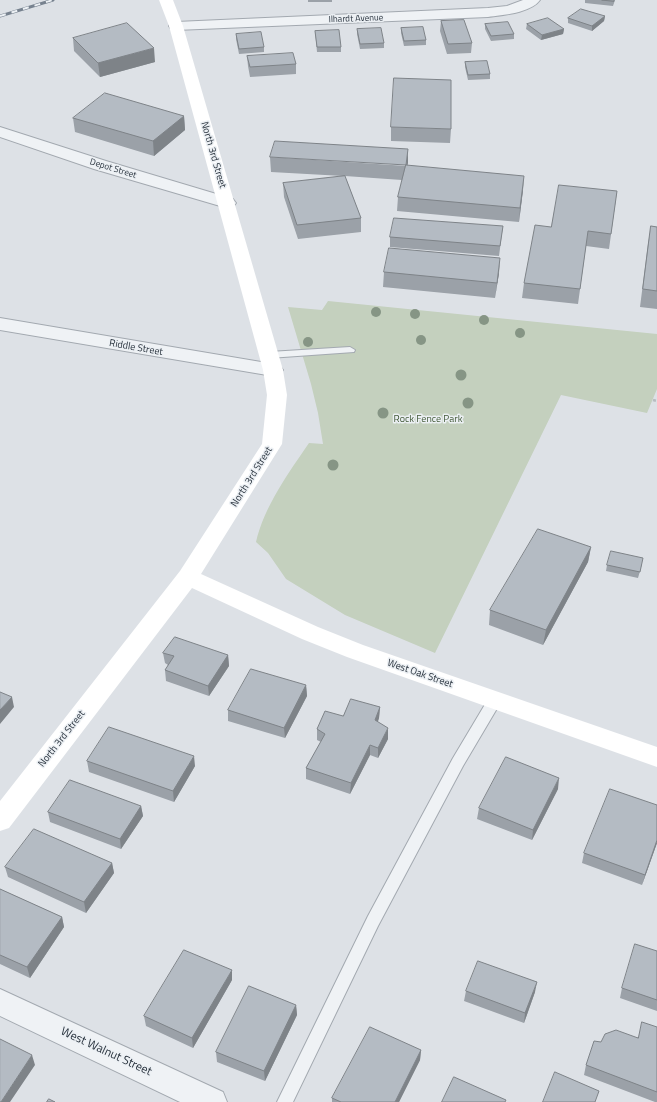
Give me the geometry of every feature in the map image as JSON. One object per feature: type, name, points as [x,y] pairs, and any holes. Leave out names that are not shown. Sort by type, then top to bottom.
[{"type":"main road","name":"North 3rd Street","points":[[3,811],[188,577],[272,444],[277,394],[271,362],[176,26],[166,0]]},
{"type":"main road","name":"West Oak Street","points":[[188,577],[316,636],[355,651],[657,757]]},
{"type":"street","name":"Ilhardt Avenue","points":[[176,26],[502,11],[524,5],[533,0]]},
{"type":"street","name":"Depot Street","points":[[0,132],[100,165],[227,203]]},
{"type":"street","name":"Riddle Street","points":[[0,324],[271,362]]},
{"type":"street","name":"West Walnut Street","points":[[0,1002],[212,1102]]},
{"type":"lane","points":[[271,362],[350,350]]},
{"type":"lane","points":[[285,1102],[373,921],[458,762],[495,700]]},
{"type":"green space","name":"Rock Fence Park","points":[[328,301],[657,334],[657,389],[647,413],[561,395],[435,653],[345,615],[286,579],[268,553],[256,542],[271,503],[301,454],[309,443],[323,444],[311,384],[288,307],[322,310]]},
{"type":"building","points":[[581,9],[605,16],[592,26],[568,18]]},
{"type":"building","points":[[548,18],[564,29],[542,35],[527,24]]},
{"type":"building","points":[[464,20],[472,43],[448,44],[441,21]]},
{"type":"building","points":[[508,22],[514,34],[491,36],[485,24]]},
{"type":"building","points":[[127,23],[154,48],[98,63],[73,38]]},
{"type":"building","points":[[423,27],[426,40],[404,41],[401,28]]},
{"type":"building","points":[[381,28],[384,43],[360,44],[357,29]]},
{"type":"building","points":[[339,30],[341,47],[317,47],[315,31]]},
{"type":"building","points":[[261,32],[264,47],[239,49],[236,34]]},
{"type":"building","points":[[293,53],[296,64],[250,67],[247,56]]},
{"type":"building","points":[[487,61],[490,74],[468,75],[465,62]]},
{"type":"building","points":[[394,78],[451,80],[451,129],[391,127]]},
{"type":"building","points":[[105,93],[184,116],[153,141],[73,118]]},
{"type":"building","points":[[275,141],[408,149],[406,165],[270,157]]},
{"type":"building","points":[[406,165],[524,176],[520,208],[398,197]]},
{"type":"building","points":[[345,176],[361,218],[297,225],[283,183]]},
{"type":"building","points":[[559,185],[617,191],[611,234],[588,231],[580,289],[524,283],[535,225],[551,227]]},
{"type":"building","points":[[394,218],[503,226],[500,246],[390,237]]},
{"type":"building","points":[[651,226],[657,227],[657,291],[643,289]]},
{"type":"building","points":[[389,248],[500,258],[497,283],[384,272]]},
{"type":"building","points":[[538,529],[591,547],[546,630],[490,610]]},
{"type":"building","points":[[611,551],[643,558],[640,572],[607,565]]},
{"type":"building","points":[[175,637],[228,655],[208,686],[165,670],[174,656],[163,653]]},
{"type":"building","points":[[251,669],[306,685],[284,728],[228,710]]},
{"type":"building","points":[[0,692],[12,697],[0,710]]},
{"type":"building","points":[[351,699],[380,707],[375,720],[388,728],[378,748],[370,745],[351,783],[306,768],[325,734],[317,729],[325,711],[343,716]]},
{"type":"building","points":[[109,727],[194,756],[173,791],[87,761]]},
{"type":"building","points":[[506,757],[559,778],[533,830],[479,808]]},
{"type":"building","points":[[70,780],[141,806],[120,839],[48,812]]},
{"type":"building","points":[[610,789],[657,805],[657,840],[645,875],[584,853]]},
{"type":"building","points":[[34,829],[112,863],[84,902],[5,867]]},
{"type":"building","points":[[0,889],[62,917],[27,967],[0,955]]},
{"type":"building","points":[[635,944],[657,951],[657,1000],[622,988]]},
{"type":"building","points":[[184,950],[232,970],[192,1038],[144,1016]]},
{"type":"building","points":[[478,961],[537,982],[525,1013],[466,991]]},
{"type":"building","points":[[249,986],[296,1005],[264,1071],[216,1052]]},
{"type":"building","points":[[642,1022],[657,1027],[657,1092],[586,1065],[594,1041],[601,1042],[605,1034],[616,1030],[638,1038]]},
{"type":"building","points":[[370,1027],[421,1050],[395,1102],[341,1102],[332,1098]]},
{"type":"building","points":[[0,1039],[32,1055],[1,1102],[0,1102]]},
{"type":"building","points":[[555,1072],[599,1091],[595,1102],[543,1102]]},
{"type":"building","points":[[454,1077],[506,1100],[505,1102],[442,1102]]},
{"type":"building","points":[[49,1099],[55,1102],[47,1102]]},
{"type":"railway","points":[[0,16],[53,0]]}]
